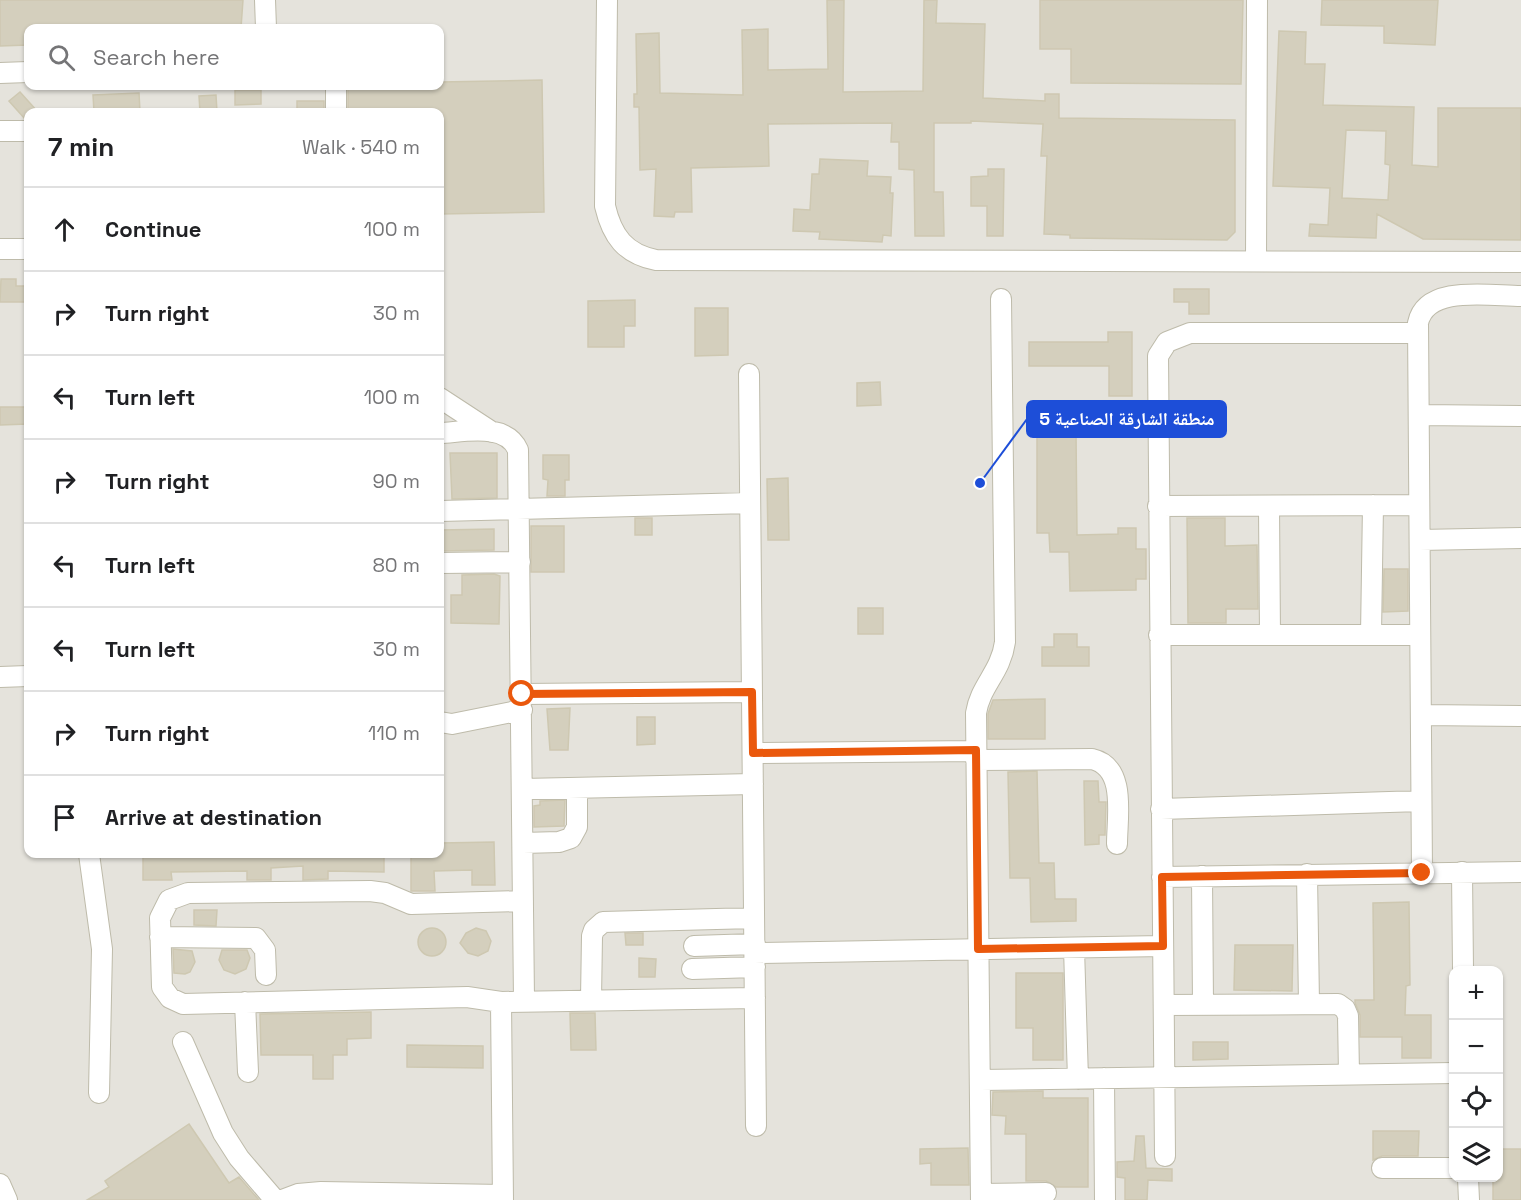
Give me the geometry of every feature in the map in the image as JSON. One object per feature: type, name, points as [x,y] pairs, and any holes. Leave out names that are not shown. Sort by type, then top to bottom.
[{"type":"street","points":[[265,0],[266,24]]},
{"type":"street","points":[[607,0],[605,206],[615,236],[628,249],[644,258],[680,260],[1521,262]]},
{"type":"street","points":[[1256,261],[1257,0]]},
{"type":"street","points":[[0,73],[24,72]]},
{"type":"street","points":[[336,90],[336,108]]},
{"type":"street","points":[[0,131],[24,131]]},
{"type":"street","points":[[0,249],[24,249]]},
{"type":"street","points":[[1422,873],[1418,333],[1420,314],[1424,307],[1438,297],[1521,296]]},
{"type":"street","points":[[1001,299],[1005,642],[999,667],[977,707],[981,1197],[1046,1193]]},
{"type":"street","points":[[1165,1155],[1157,365],[1162,349],[1174,337],[1190,333],[1418,333]]},
{"type":"street","points":[[749,374],[756,1126]]},
{"type":"street","points":[[444,401],[492,432]]},
{"type":"street","points":[[1419,415],[1521,416]]},
{"type":"street","points":[[444,433],[492,432],[505,435],[518,450],[524,1000]]},
{"type":"street","points":[[444,511],[750,503]]},
{"type":"street","points":[[1371,635],[1373,505]]},
{"type":"street","points":[[1158,506],[1419,505]]},
{"type":"street","points":[[1269,506],[1270,635]]},
{"type":"street","points":[[1420,540],[1521,538]]},
{"type":"street","points":[[444,563],[520,562]]},
{"type":"street","points":[[1159,635],[1420,635]]},
{"type":"street","points":[[0,677],[24,675]]},
{"type":"street","points":[[444,723],[452,724],[522,702],[752,692]]},
{"type":"street","points":[[1421,714],[1521,716]]},
{"type":"street","points":[[753,753],[976,755],[1092,759],[1104,764],[1116,779],[1117,844]]},
{"type":"street","points":[[523,789],[753,784]]},
{"type":"street","points":[[523,843],[559,842],[571,838],[577,827],[577,788]]},
{"type":"street","points":[[1161,809],[1422,801]]},
{"type":"street","points":[[90,858],[102,949],[99,1093]]},
{"type":"street","points":[[1462,872],[1463,966]]},
{"type":"street","points":[[1162,877],[1521,872]]},
{"type":"street","points":[[1306,874],[1309,1005]]},
{"type":"street","points":[[1202,876],[1203,1005]]},
{"type":"street","points":[[523,901],[411,904],[385,893],[370,891],[188,893],[170,900],[163,908],[160,918],[160,980],[170,998],[183,1004],[467,997],[501,1002],[755,998]]},
{"type":"street","points":[[591,999],[592,936],[594,930],[603,922],[754,918]]},
{"type":"street","points":[[160,937],[256,938],[264,945],[267,975]]},
{"type":"street","points":[[694,946],[724,945],[755,954],[1163,946]]},
{"type":"street","points":[[724,945],[725,968]]},
{"type":"street","points":[[1074,948],[1078,1079]]},
{"type":"street","points":[[692,969],[725,968],[755,954]]},
{"type":"street","points":[[245,1002],[248,1072]]},
{"type":"street","points":[[282,1200],[298,1194],[321,1192],[503,1198],[501,1002]]},
{"type":"street","points":[[1164,1005],[1338,1004],[1345,1009],[1348,1016],[1348,1074]]},
{"type":"street","points":[[183,1042],[223,1133],[239,1158],[275,1200]]},
{"type":"street","points":[[980,1080],[1449,1073]]},
{"type":"street","points":[[1104,1078],[1105,1200]]},
{"type":"street","points":[[1382,1168],[1449,1168]]},
{"type":"street","points":[[1468,1182],[1469,1200]]},
{"type":"street","points":[[0,1184],[6,1200]]},
{"type":"shaded area","points":[[0,0],[1521,0],[1521,1200],[0,1200]]},
{"type":"building","points":[[0,0],[243,0],[241,24],[24,24],[24,45],[0,46]]},
{"type":"building","points":[[827,0],[844,0],[843,92],[923,91],[924,0],[937,0],[936,23],[985,24],[983,98],[1045,101],[1045,94],[1059,94],[1059,118],[1235,120],[1235,232],[1227,240],[1070,238],[1070,235],[1044,234],[1047,156],[1041,156],[1043,124],[971,121],[971,123],[934,123],[934,192],[943,192],[944,236],[915,236],[914,170],[899,169],[899,142],[891,142],[892,123],[768,124],[769,166],[691,168],[692,212],[675,212],[674,217],[654,216],[656,169],[640,170],[639,107],[634,107],[634,94],[637,94],[636,34],[659,33],[660,93],[743,95],[742,30],[768,29],[768,70],[828,69]]},
{"type":"building","points":[[1040,0],[1243,0],[1241,84],[1071,83],[1071,49],[1040,49]]},
{"type":"building","points":[[1322,0],[1438,0],[1435,45],[1384,43],[1384,26],[1321,25]]},
{"type":"building","points":[[1279,31],[1306,32],[1305,64],[1325,64],[1323,105],[1414,107],[1412,165],[1438,167],[1438,108],[1521,108],[1521,240],[1423,239],[1377,214],[1376,238],[1309,236],[1310,224],[1328,225],[1330,188],[1273,186]],"holes":[[[1346,130],[1386,131],[1385,164],[1390,165],[1388,200],[1342,198]]]},
{"type":"building","points":[[542,80],[544,212],[444,214],[444,108],[348,108],[348,90],[444,90],[444,82]]},
{"type":"building","points":[[235,90],[261,90],[261,104],[235,105]]},
{"type":"building","points":[[20,92],[34,108],[24,108],[24,118],[9,101]]},
{"type":"building","points":[[139,93],[140,108],[94,108],[93,95]]},
{"type":"building","points":[[216,95],[217,108],[200,108],[199,96]]},
{"type":"building","points":[[297,101],[324,101],[324,108],[297,108]]},
{"type":"building","points":[[820,159],[868,161],[867,176],[891,177],[890,193],[893,193],[891,236],[883,235],[882,242],[819,239],[820,232],[793,231],[794,209],[810,210],[812,174],[819,174]]},
{"type":"building","points":[[988,169],[1004,169],[1003,236],[987,236],[987,206],[971,206],[971,177],[988,176]]},
{"type":"building","points":[[1,279],[16,279],[16,286],[24,286],[24,302],[0,302]]},
{"type":"building","points":[[1174,289],[1209,289],[1209,314],[1189,314],[1189,302],[1174,302]]},
{"type":"building","points":[[635,300],[635,326],[624,326],[624,347],[588,347],[588,301]]},
{"type":"building","points":[[695,308],[728,308],[728,355],[695,356]]},
{"type":"building","points":[[1108,332],[1132,332],[1132,396],[1109,396],[1109,366],[1029,366],[1029,342],[1108,342]]},
{"type":"building","points":[[880,382],[881,405],[857,406],[857,383]]},
{"type":"building","points":[[0,407],[24,407],[24,424],[0,425]]},
{"type":"building","points":[[1037,431],[1076,431],[1077,535],[1118,534],[1118,528],[1136,528],[1136,549],[1146,549],[1146,579],[1136,579],[1136,590],[1070,591],[1069,552],[1050,552],[1049,533],[1037,533]]},
{"type":"building","points":[[450,453],[497,453],[497,498],[452,499]]},
{"type":"building","points":[[543,455],[569,455],[569,480],[565,480],[565,496],[547,496],[548,480],[543,479]]},
{"type":"building","points":[[788,478],[789,540],[768,540],[767,479]]},
{"type":"building","points":[[635,518],[652,518],[652,535],[635,535]]},
{"type":"building","points":[[1187,518],[1225,518],[1225,546],[1257,545],[1258,609],[1226,609],[1226,623],[1188,623]]},
{"type":"building","points":[[531,526],[564,526],[564,572],[531,572]]},
{"type":"building","points":[[494,529],[494,550],[444,551],[444,530]]},
{"type":"building","points":[[1384,569],[1408,569],[1408,611],[1383,612]]},
{"type":"building","points":[[494,574],[500,576],[499,624],[451,623],[451,595],[462,595],[462,575]]},
{"type":"building","points":[[858,608],[883,608],[883,634],[858,634]]},
{"type":"building","points":[[1054,634],[1077,634],[1077,647],[1089,647],[1089,666],[1042,666],[1042,647],[1054,647]]},
{"type":"building","points":[[1045,699],[1045,739],[988,739],[988,714],[993,700]]},
{"type":"building","points":[[570,708],[568,750],[550,750],[547,709]]},
{"type":"building","points":[[637,717],[655,717],[655,744],[637,745]]},
{"type":"building","points":[[1037,771],[1039,863],[1054,863],[1055,899],[1076,899],[1076,921],[1031,922],[1030,878],[1010,878],[1008,772]]},
{"type":"building","points":[[1084,781],[1098,781],[1099,802],[1106,802],[1105,835],[1099,835],[1099,844],[1085,845]]},
{"type":"building","points":[[565,800],[564,826],[534,827],[534,806],[540,805],[540,801]]},
{"type":"building","points":[[494,842],[495,885],[472,885],[472,870],[434,871],[435,891],[411,891],[411,858],[444,858],[444,843]]},
{"type":"building","points":[[143,858],[384,858],[384,872],[328,871],[328,879],[303,880],[303,866],[271,868],[271,880],[247,880],[247,871],[171,872],[172,880],[143,880]]},
{"type":"building","points":[[1409,902],[1410,985],[1406,986],[1405,1015],[1431,1015],[1431,1058],[1402,1058],[1402,1037],[1360,1037],[1360,1015],[1355,1003],[1355,1000],[1374,1000],[1373,903]]},
{"type":"building","points":[[194,910],[217,910],[216,926],[194,925]]},
{"type":"building","points":[[432,928],[442,932],[446,942],[442,952],[432,956],[422,952],[418,942],[422,932]]},
{"type":"building","points":[[476,928],[486,931],[491,941],[488,951],[478,956],[468,953],[460,943],[466,933]]},
{"type":"building","points":[[625,933],[643,933],[643,945],[626,945]]},
{"type":"building","points":[[1235,945],[1293,945],[1292,991],[1234,990]]},
{"type":"building","points":[[173,949],[192,951],[195,962],[190,972],[174,973]]},
{"type":"building","points":[[222,950],[247,950],[250,958],[246,969],[235,974],[224,970],[219,960]]},
{"type":"building","points":[[639,958],[656,959],[655,977],[639,977]]},
{"type":"building","points":[[1016,973],[1063,973],[1063,1060],[1033,1060],[1033,1028],[1016,1028]]},
{"type":"building","points":[[371,1012],[371,1038],[347,1039],[347,1055],[333,1055],[333,1079],[313,1079],[313,1055],[261,1055],[260,1014]]},
{"type":"building","points":[[570,1013],[595,1013],[596,1050],[571,1050]]},
{"type":"building","points":[[1193,1042],[1228,1042],[1228,1059],[1193,1060]]},
{"type":"building","points":[[407,1045],[483,1046],[483,1068],[407,1067]]},
{"type":"building","points":[[1043,1091],[1043,1098],[1088,1098],[1088,1187],[1056,1187],[1046,1181],[1026,1181],[1026,1134],[1005,1134],[1006,1116],[992,1115],[993,1092]]},
{"type":"building","points":[[189,1124],[229,1183],[239,1177],[259,1200],[87,1200],[109,1187],[105,1181]]},
{"type":"building","points":[[1373,1131],[1419,1131],[1418,1156],[1382,1156],[1373,1160]]},
{"type":"building","points":[[1136,1136],[1144,1136],[1146,1168],[1172,1169],[1172,1181],[1148,1180],[1147,1200],[1125,1200],[1125,1178],[1117,1177],[1117,1162],[1134,1161]]},
{"type":"building","points":[[968,1148],[969,1185],[931,1185],[931,1163],[920,1164],[920,1149]]},
{"type":"building","points":[[1503,1149],[1521,1149],[1521,1200],[1493,1200],[1493,1182],[1503,1182]]},
{"type":"place","name":"منطقة الشارقة الصناعية 5","points":[[980,483]]},
{"type":"route","points":[[522,694],[752,692],[753,753],[976,750],[978,949],[1163,946],[1162,877],[1422,873]]}]
